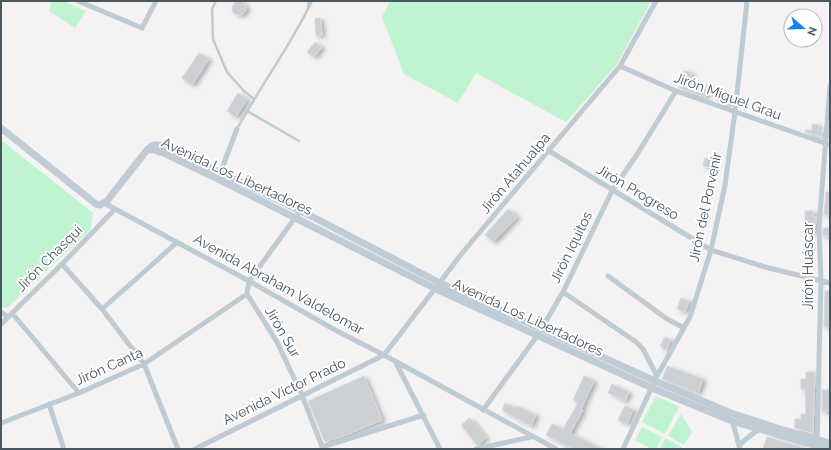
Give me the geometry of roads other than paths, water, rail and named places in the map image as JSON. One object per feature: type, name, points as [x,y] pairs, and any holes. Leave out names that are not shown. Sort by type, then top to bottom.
[{"type":"street","points":[[78,1],[90,3],[142,28],[156,1]]},
{"type":"street","name":"Jirón Atahualpa","points":[[384,355],[464,252],[620,66],[656,1]]},
{"type":"street","name":"Jirón del Porvenir","points":[[622,449],[654,382],[690,317],[711,250],[725,185],[735,112],[747,1]]},
{"type":"street","name":"Jirón Miguel Grau","points":[[620,66],[676,91],[828,144]]},
{"type":"street","name":"Jirón Huáscar","points":[[817,445],[821,280],[819,227],[828,144],[830,86]]},
{"type":"street","name":"Jirón Iquitos","points":[[483,410],[537,336],[563,292],[612,191],[636,156],[676,91]]},
{"type":"street","name":"Avenida Abraham Valdelomar","points":[[1,129],[96,204],[100,205],[104,203],[249,281],[335,330],[384,355],[531,437],[556,449]]},
{"type":"street","points":[[220,175],[237,129]]},
{"type":"street","name":"Avenida Los Libertadores","points":[[104,203],[147,150],[159,152],[220,175],[300,211],[440,283],[732,417],[827,449]]},
{"type":"street","name":"Jirón Progreso","points":[[549,151],[612,191],[711,250],[765,267],[830,283]]},
{"type":"street","name":"Avenida Los Libertadores","points":[[220,175],[295,218],[436,289],[537,336],[654,382]]},
{"type":"street","name":"Jirón Chasqui","points":[[1,324],[115,209]]},
{"type":"street","points":[[246,294],[249,281],[300,211]]},
{"type":"street","points":[[331,236],[334,228]]},
{"type":"street","points":[[350,246],[354,238]]},
{"type":"street","points":[[102,309],[176,243]]},
{"type":"street","points":[[62,264],[102,309],[144,364],[178,449]]},
{"type":"street","points":[[608,276],[667,319],[684,328]]},
{"type":"street","points":[[563,292],[636,342],[643,349],[654,382]]},
{"type":"street","name":"Jirón Canta","points":[[1,423],[78,393],[144,364],[246,294]]},
{"type":"street","name":"Jirón Sur","points":[[246,294],[277,342],[302,395],[322,448]]},
{"type":"street","points":[[1,312],[10,315],[78,393]]},
{"type":"street","name":"Avenida Víctor Prado","points":[[195,449],[384,355]]},
{"type":"street","points":[[395,362],[424,415],[440,449]]},
{"type":"street","points":[[49,404],[64,449]]},
{"type":"street","points":[[322,448],[424,415]]},
{"type":"street","points":[[732,417],[740,447]]},
{"type":"street","points":[[740,447],[761,426]]},
{"type":"street","points":[[476,449],[531,437]]},
{"type":"street","name":"Avenida Los Libertadores","points":[[817,445],[830,443]]},
{"type":"lane","points":[[216,1],[212,9],[213,39],[227,72],[244,91],[254,99]]},
{"type":"lane","points":[[307,12],[309,1]]},
{"type":"lane","points":[[237,129],[302,22],[312,1]]},
{"type":"lane","points":[[247,112],[299,141]]}]
